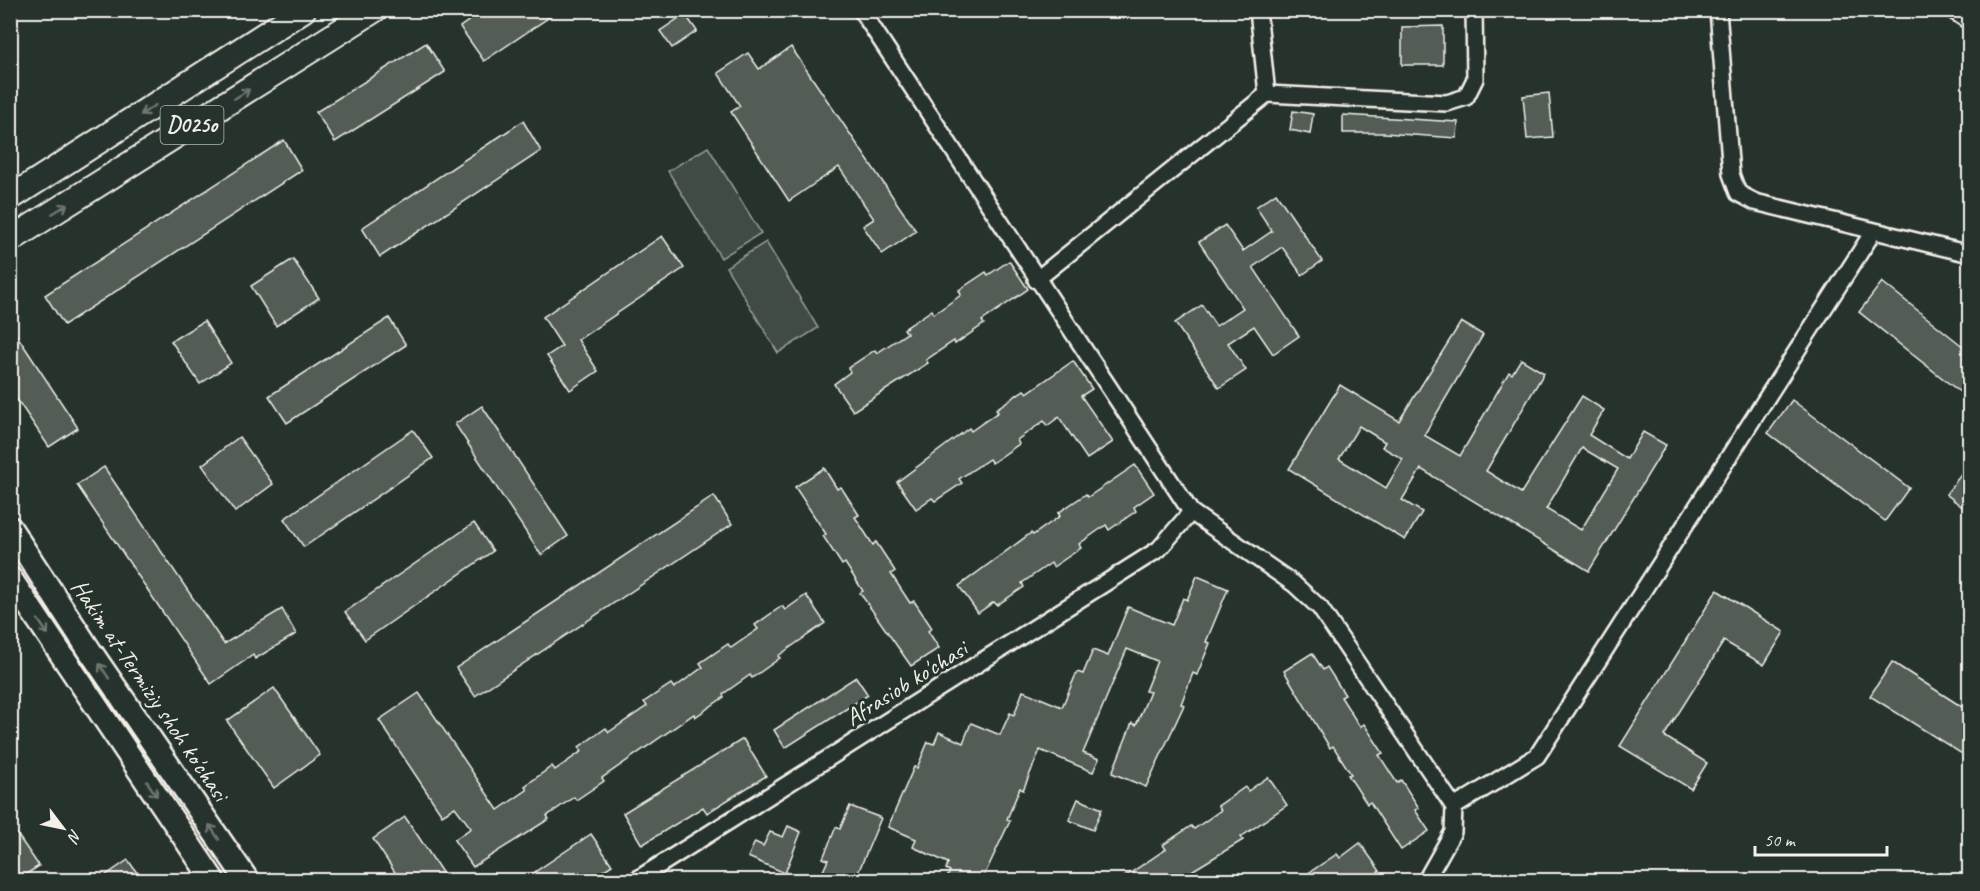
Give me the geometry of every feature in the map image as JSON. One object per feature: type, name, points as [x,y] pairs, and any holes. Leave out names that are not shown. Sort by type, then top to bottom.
[{"type":"main road","points":[[10,198],[303,10]]},
{"type":"main road","name":"D025o","points":[[10,240],[374,10]]},
{"type":"main road","points":[[283,24],[304,55]]},
{"type":"main road","name":"Hakim at-Termiziy shoh ko'chasi","points":[[10,528],[90,651],[247,880]]},
{"type":"main road","points":[[10,578],[213,880]]},
{"type":"street","points":[[861,10],[1036,280],[1191,512],[1294,584],[1320,608],[1454,807],[1453,831],[1426,880]]},
{"type":"street","points":[[1258,10],[1267,94]]},
{"type":"street","points":[[1036,280],[1267,94],[1447,103],[1466,97],[1475,79],[1474,10]]},
{"type":"street","points":[[1718,10],[1731,174],[1738,193],[1755,202],[1970,254]]},
{"type":"street","points":[[1952,10],[1970,21]]},
{"type":"street","points":[[1454,807],[1537,756],[1873,232]]},
{"type":"street","name":"Afrasiob ko'chasi","points":[[636,880],[1159,549],[1191,512]]},
{"type":"shaded area","points":[[708,147],[761,233],[721,258],[668,171]]},
{"type":"shaded area","points":[[766,242],[818,328],[778,353],[726,267]]},
{"type":"building","points":[[484,10],[560,10],[484,61],[460,27]]},
{"type":"building","points":[[685,14],[697,31],[672,48],[660,31]]},
{"type":"building","points":[[1443,26],[1443,65],[1402,65],[1402,27]]},
{"type":"building","points":[[426,43],[445,72],[335,142],[316,112]]},
{"type":"building","points":[[791,47],[916,231],[882,254],[863,226],[874,219],[839,167],[789,201],[731,112],[740,106],[718,73],[748,53],[759,69]]},
{"type":"building","points":[[1549,93],[1553,137],[1527,139],[1523,96]]},
{"type":"building","points":[[1293,111],[1313,114],[1310,134],[1290,130]]},
{"type":"building","points":[[1343,115],[1458,122],[1457,138],[1343,133]]},
{"type":"building","points":[[523,121],[541,151],[380,257],[362,228]]},
{"type":"building","points":[[284,140],[302,170],[64,325],[45,295]]},
{"type":"building","points":[[1276,193],[1322,261],[1302,275],[1282,247],[1253,267],[1299,336],[1273,354],[1254,326],[1228,343],[1246,370],[1219,388],[1175,323],[1202,305],[1216,326],[1243,308],[1199,242],[1225,225],[1243,251],[1272,231],[1256,207]]},
{"type":"building","points":[[662,236],[684,268],[578,340],[598,371],[570,390],[547,356],[562,346],[543,317]]},
{"type":"building","points":[[293,259],[319,298],[276,326],[251,286]]},
{"type":"building","points":[[1009,261],[1028,289],[982,321],[984,324],[955,344],[954,341],[926,360],[928,363],[853,411],[834,384],[850,372],[848,368],[875,350],[877,353],[907,333],[904,329],[932,310],[934,314],[961,295],[959,290],[986,272],[988,275]]},
{"type":"building","points":[[1882,282],[1970,352],[1970,400],[1859,312]]},
{"type":"building","points":[[389,318],[406,345],[287,423],[269,396]]},
{"type":"building","points":[[204,321],[231,363],[200,384],[171,341]]},
{"type":"building","points":[[1461,322],[1483,335],[1424,435],[1460,456],[1509,372],[1512,374],[1521,359],[1544,373],[1486,471],[1521,493],[1582,396],[1604,410],[1589,435],[1627,459],[1643,432],[1666,445],[1589,571],[1421,469],[1402,500],[1422,512],[1405,540],[1289,469],[1340,385],[1399,421]],"holes":[[[1359,426],[1385,442],[1382,447],[1403,459],[1386,488],[1339,459]],[[1582,448],[1618,469],[1581,530],[1546,509]]]},
{"type":"building","points":[[10,325],[78,428],[49,447],[10,389]]},
{"type":"building","points":[[1073,361],[1092,389],[1081,396],[1113,442],[1087,459],[1059,417],[1047,426],[1044,421],[1017,440],[1019,444],[992,463],[989,459],[959,479],[962,483],[935,501],[932,498],[916,509],[897,482],[969,428],[971,431],[998,412],[996,409],[1024,390],[1027,393]]},
{"type":"building","points":[[1792,400],[1909,488],[1885,521],[1768,433]]},
{"type":"building","points":[[482,406],[568,536],[541,555],[455,424]]},
{"type":"building","points":[[413,430],[433,458],[304,547],[284,519]]},
{"type":"building","points":[[239,437],[273,484],[235,512],[202,465]]},
{"type":"building","points":[[1970,463],[1970,513],[1946,494]]},
{"type":"building","points":[[1135,465],[1154,493],[1134,507],[1136,511],[1109,530],[1106,525],[1079,544],[1081,548],[1053,567],[1051,563],[1022,583],[1024,587],[997,605],[994,602],[978,613],[959,586],[1031,533],[1033,535],[1060,516],[1058,513],[1086,494],[1088,497]]},
{"type":"building","points":[[104,467],[224,644],[282,609],[296,634],[255,659],[253,655],[211,684],[77,485]]},
{"type":"building","points":[[824,468],[837,489],[841,487],[859,515],[855,517],[873,545],[876,542],[895,571],[891,574],[910,603],[914,601],[932,628],[928,631],[939,648],[911,666],[860,593],[863,591],[845,563],[842,565],[823,536],[826,534],[795,487]]},
{"type":"building","points":[[714,496],[732,524],[475,696],[456,668]]},
{"type":"building","points":[[474,523],[493,551],[365,640],[345,612]]},
{"type":"building","points":[[1197,576],[1228,589],[1206,642],[1210,643],[1197,675],[1193,673],[1181,704],[1184,705],[1146,787],[1112,773],[1132,723],[1136,725],[1150,692],[1145,691],[1157,661],[1127,649],[1083,753],[1099,759],[1093,772],[1040,750],[1023,790],[1020,788],[1007,819],[1010,821],[982,880],[946,880],[950,871],[946,869],[948,863],[913,847],[916,839],[888,827],[914,767],[917,768],[928,742],[934,744],[939,732],[963,743],[971,723],[1000,735],[1010,713],[1014,715],[1023,691],[1062,707],[1077,672],[1083,674],[1093,650],[1108,656],[1128,607],[1172,625],[1183,598],[1187,600]]},
{"type":"building","points":[[1717,590],[1784,632],[1764,665],[1724,641],[1664,736],[1707,763],[1691,789],[1620,746]]},
{"type":"building","points":[[806,595],[825,623],[778,656],[780,658],[752,678],[750,675],[723,694],[724,697],[695,717],[694,714],[602,778],[604,781],[576,800],[574,797],[547,816],[549,819],[473,867],[454,840],[471,828],[455,807],[442,815],[379,720],[419,693],[498,810],[527,790],[525,786],[552,766],[555,770],[582,751],[579,747],[606,728],[609,732],[647,706],[644,702],[671,684],[674,688],[703,667],[700,663],[728,644],[731,648],[758,629],[755,625],[782,606],[785,610]]},
{"type":"building","points":[[1312,653],[1323,670],[1327,667],[1345,695],[1341,697],[1360,727],[1364,724],[1383,753],[1379,755],[1397,783],[1401,780],[1419,808],[1415,810],[1429,831],[1401,850],[1370,802],[1367,804],[1348,775],[1351,774],[1333,746],[1330,748],[1284,671]]},
{"type":"building","points":[[1892,662],[1970,712],[1970,759],[1870,696]]},
{"type":"building","points":[[856,677],[868,695],[785,748],[774,730]]},
{"type":"building","points":[[274,688],[320,755],[274,788],[227,721]]},
{"type":"building","points":[[743,739],[766,776],[707,813],[703,807],[642,845],[623,813]]},
{"type":"building","points":[[1268,777],[1287,805],[1241,837],[1243,840],[1185,875],[1189,880],[1120,880],[1166,849],[1163,845],[1191,826],[1194,829],[1221,810],[1218,806],[1245,787],[1248,791]]},
{"type":"building","points":[[1078,799],[1102,809],[1093,830],[1069,820]]},
{"type":"building","points":[[850,806],[881,818],[855,880],[819,880],[828,860],[823,858],[836,827],[840,829]]},
{"type":"building","points":[[405,817],[447,880],[400,880],[373,839]]},
{"type":"building","points":[[10,824],[39,866],[17,880],[10,880]]},
{"type":"building","points":[[788,826],[801,832],[785,873],[748,857],[755,842],[763,846],[770,832],[783,837]]},
{"type":"building","points":[[591,834],[612,865],[589,880],[523,880]]},
{"type":"building","points":[[1360,843],[1380,871],[1366,880],[1298,880],[1337,854],[1340,858]]},
{"type":"building","points":[[128,860],[142,880],[99,880]]}]
